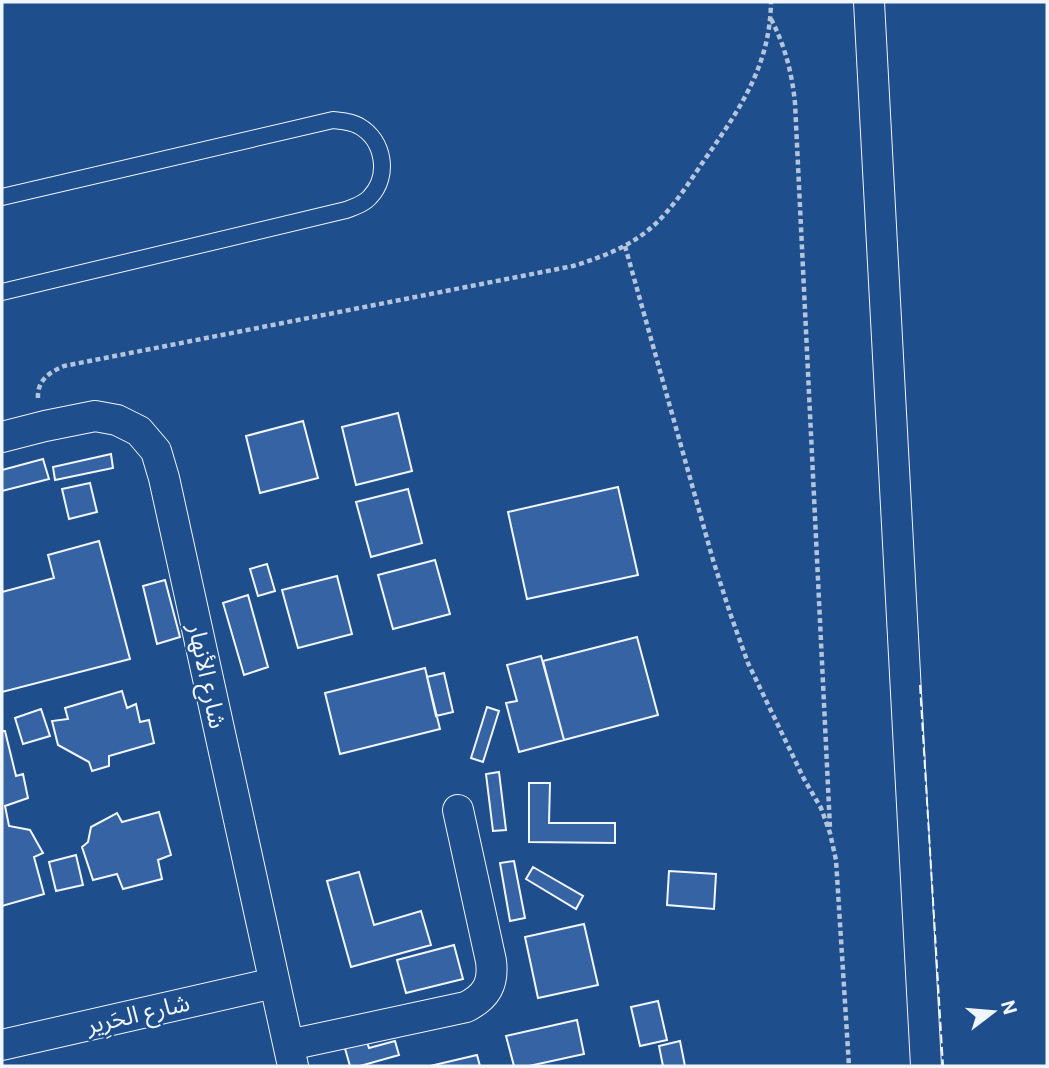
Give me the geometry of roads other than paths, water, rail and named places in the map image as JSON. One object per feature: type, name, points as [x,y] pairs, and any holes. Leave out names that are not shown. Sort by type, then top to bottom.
[{"type":"street","points":[[869,2],[926,1066]]},
{"type":"street","name":"شارع الأنهار","points":[[2,437],[95,416],[117,420],[139,431],[156,451],[291,1056]]},
{"type":"street","points":[[291,1056],[466,1007],[484,994],[490,984],[491,961],[457,810]]},
{"type":"street","name":"شارع الحَرِير","points":[[2,1045],[274,983]]},
{"type":"lane","points":[[2,197],[333,120],[347,121],[359,126],[378,146],[382,159],[382,173],[370,197],[346,210],[2,292]]}]
